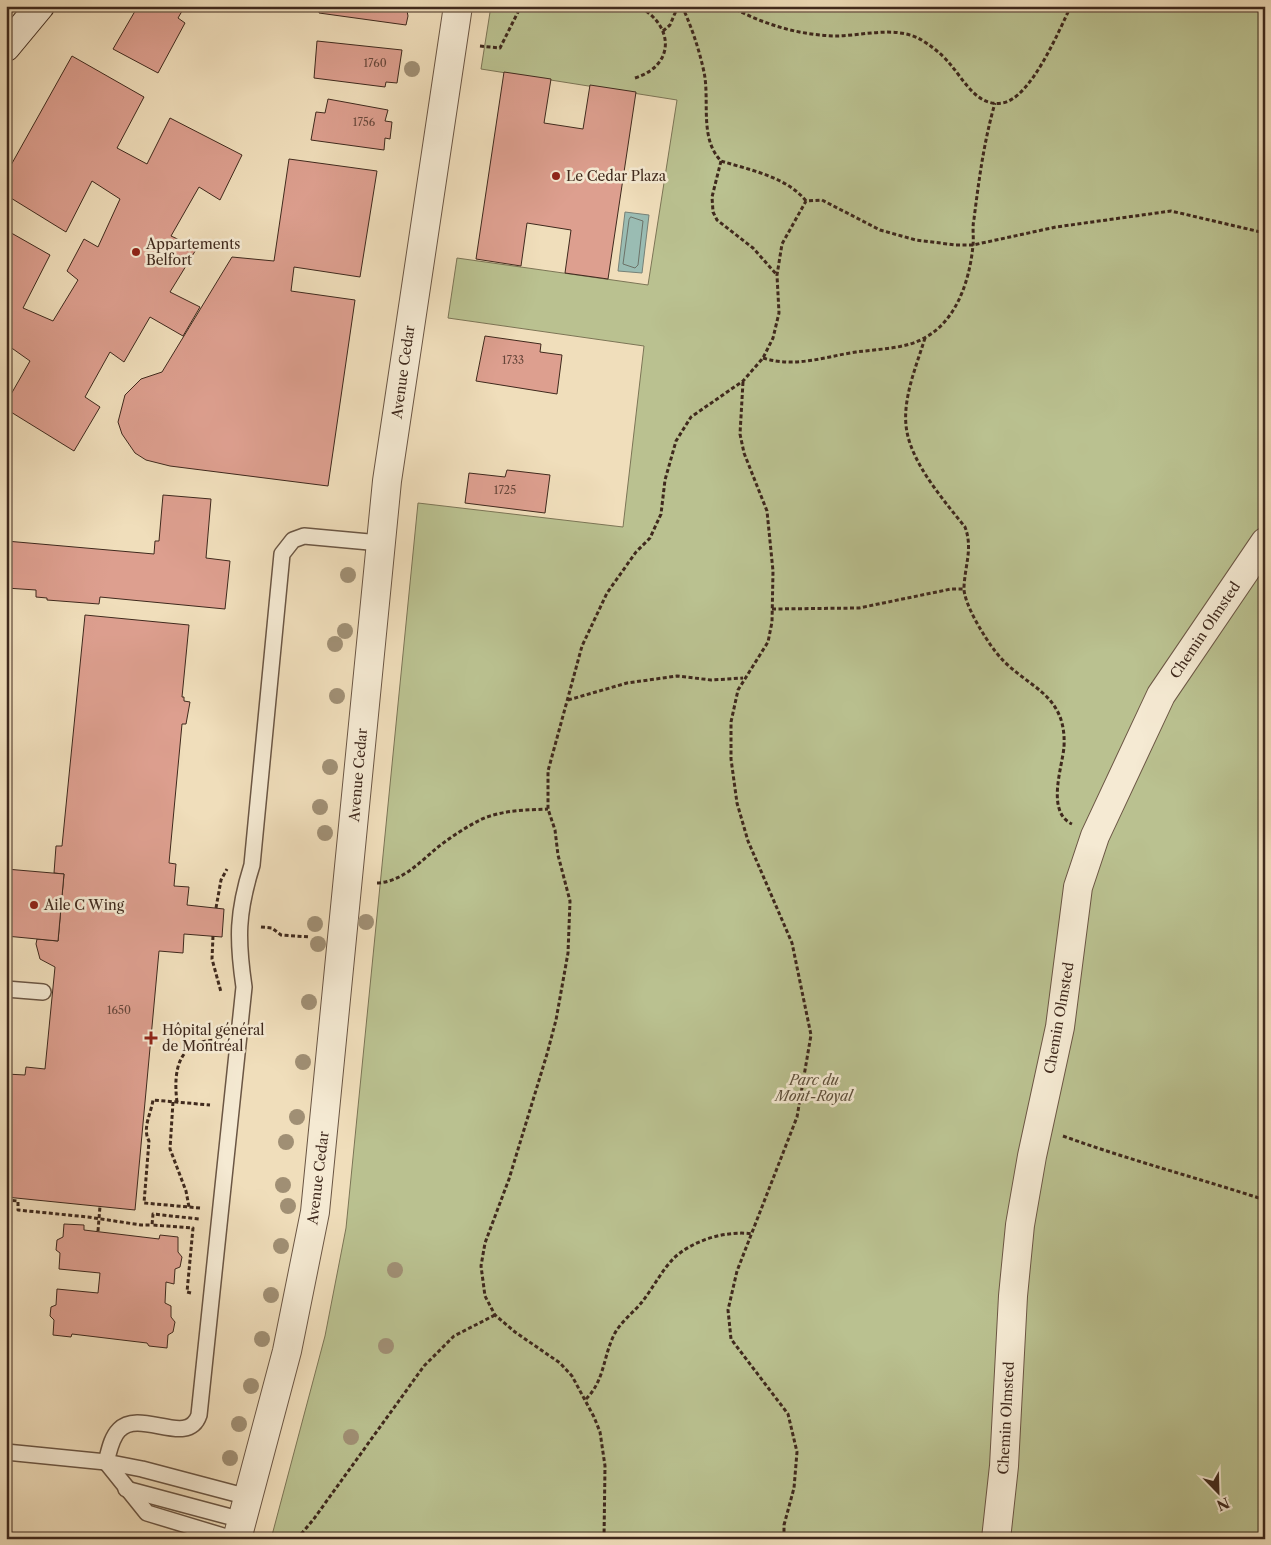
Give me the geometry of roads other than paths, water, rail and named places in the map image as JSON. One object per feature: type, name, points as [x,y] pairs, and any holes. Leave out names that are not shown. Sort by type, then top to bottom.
[{"type":"street","points":[[6,46],[40,6]]},
{"type":"street","name":"Avenue Cedar","points":[[240,1524],[287,1351],[315,1212],[380,543],[394,427],[458,6]]},
{"type":"street","name":"Chemin Olmsted","points":[[996,1539],[1004,1466],[1018,1243],[1038,1128],[1060,1027],[1078,887],[1095,836],[1161,695],[1265,542]]},
{"type":"lane","points":[[106,1462],[115,1436],[128,1424],[139,1423],[186,1429],[195,1424],[199,1415],[244,988],[238,946],[242,899],[252,865],[282,554],[293,540],[304,536],[380,543]]},
{"type":"lane","points":[[6,989],[43,992]]},
{"type":"lane","points":[[6,1452],[73,1458],[142,1468],[240,1524]]},
{"type":"lane","points":[[106,1462],[147,1513],[240,1524]]},
{"type":"lane","points":[[126,1488],[240,1524]]},
{"type":"water","points":[[625,212],[649,215],[642,273],[618,271]]},
{"type":"place","name":"Le Cedar Plaza","points":[[556,176]]},
{"type":"place","name":"Appartements Belfort","points":[[136,252]]},
{"type":"place","name":"Aile C Wing","points":[[34,905]]},
{"type":"place","name":"Hôpital général de Montréal","points":[[151,1038]]},
{"type":"park label","name":"Parc du Mont-Royal","points":[[814,1088]]}]
